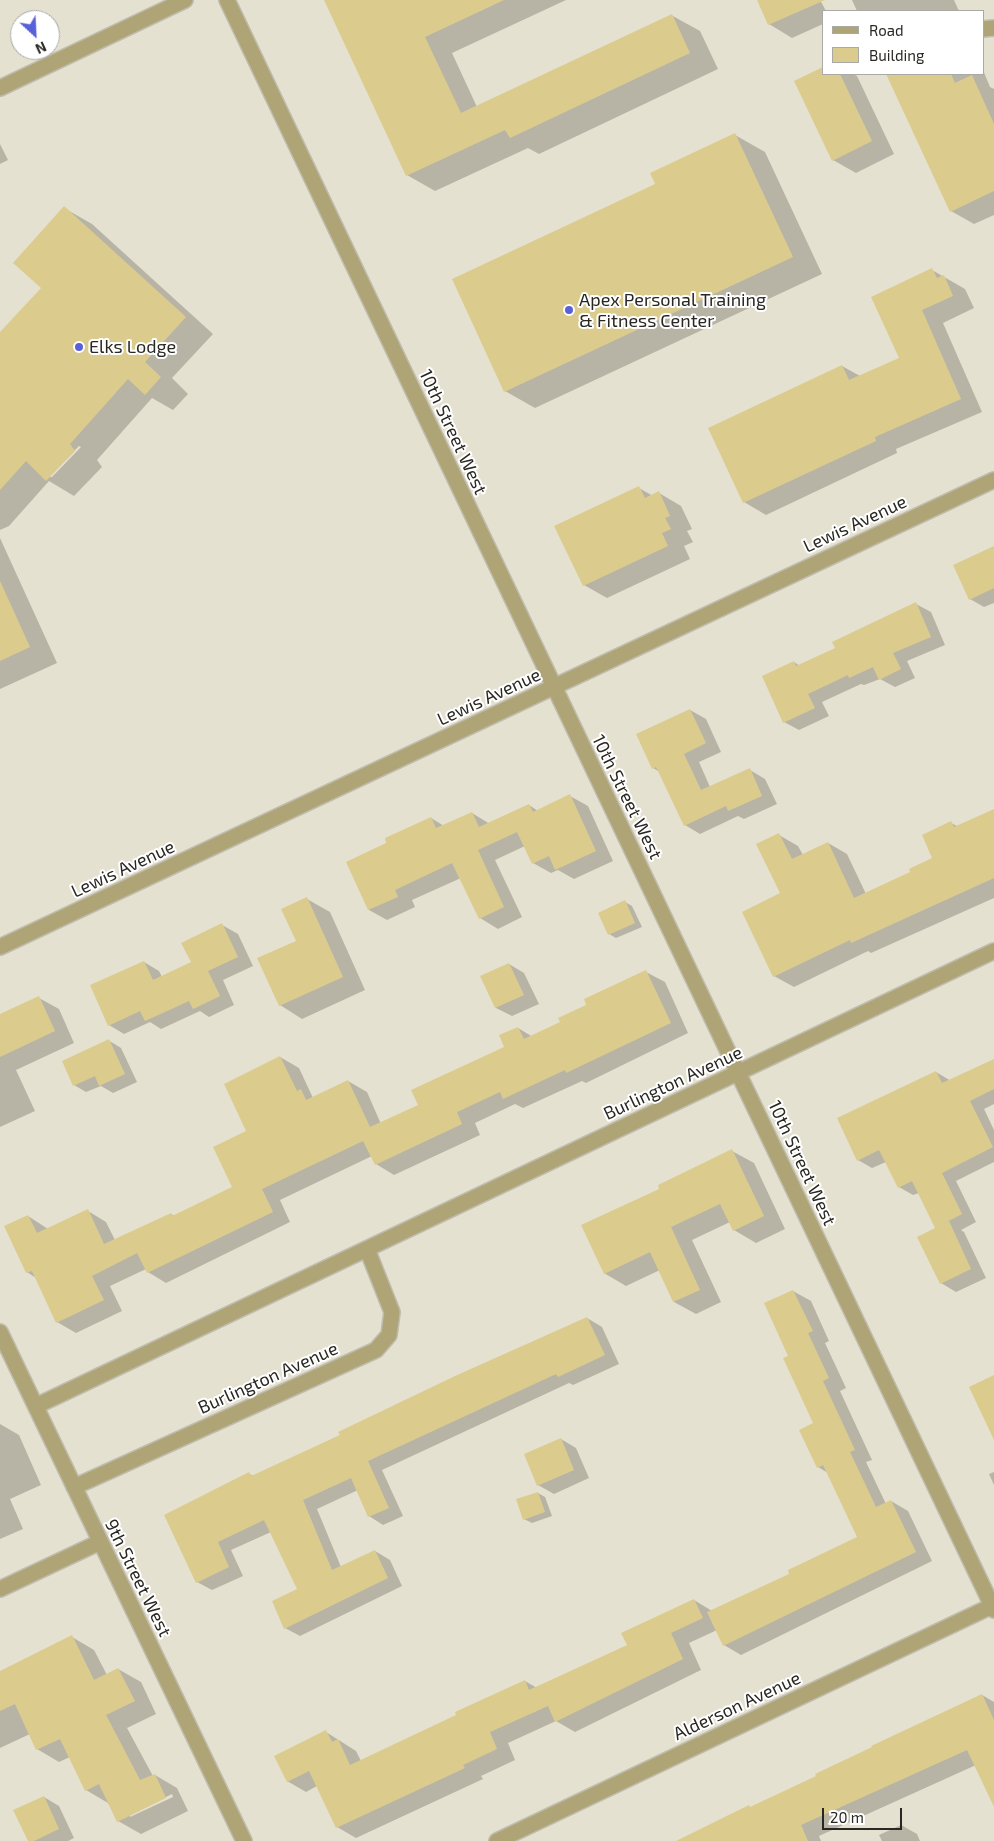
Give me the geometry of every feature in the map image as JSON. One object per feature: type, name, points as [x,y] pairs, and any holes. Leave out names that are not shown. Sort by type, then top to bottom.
[{"type":"street","points":[[0,88],[185,0]]},
{"type":"street","name":"10th Street West","points":[[227,0],[993,1607]]},
{"type":"street","name":"Lewis Avenue","points":[[0,947],[994,480]]},
{"type":"street","name":"Burlington Avenue","points":[[36,1406],[994,951]]},
{"type":"street","name":"Burlington Avenue","points":[[74,1487],[376,1350],[389,1334],[392,1312],[367,1249]]},
{"type":"street","name":"9th Street West","points":[[0,1332],[244,1841]]},
{"type":"street","points":[[0,1589],[100,1542]]},
{"type":"street","name":"Alderson Avenue","points":[[496,1841],[993,1607]]},
{"type":"building","points":[[324,0],[504,0],[425,37],[461,113],[672,14],[690,53],[510,138],[505,130],[406,176]]},
{"type":"building","points":[[757,0],[825,0],[768,25]]},
{"type":"building","points":[[822,67],[822,75],[840,75],[872,141],[832,161],[794,81]]},
{"type":"building","points":[[886,75],[951,75],[955,83],[972,75],[994,124],[994,191],[950,212]]},
{"type":"building","points":[[735,133],[793,257],[504,392],[452,279],[655,184],[650,173]]},
{"type":"building","name":"Elks Lodge","points":[[64,206],[186,317],[145,362],[161,377],[145,395],[128,379],[70,444],[75,451],[46,481],[26,461],[0,490],[0,332],[41,288],[13,263]]},
{"type":"building","points":[[932,268],[937,278],[944,275],[953,296],[922,310],[961,399],[875,437],[876,441],[743,503],[708,428],[842,365],[849,380],[899,358],[871,297]]},
{"type":"building","points":[[639,486],[645,498],[659,491],[670,516],[665,518],[671,529],[662,533],[668,546],[583,586],[554,526]]},
{"type":"building","points":[[994,546],[994,588],[969,600],[953,565]]},
{"type":"building","points":[[0,581],[30,647],[0,661]]},
{"type":"building","points":[[916,602],[931,637],[893,653],[901,669],[879,680],[873,667],[849,678],[848,675],[808,694],[815,708],[783,723],[762,676],[794,661],[796,666],[835,648],[832,642]]},
{"type":"building","points":[[690,709],[706,743],[684,754],[701,790],[750,768],[762,796],[728,811],[726,806],[684,826],[656,767],[652,769],[636,734]]},
{"type":"building","points":[[570,794],[596,851],[555,870],[549,856],[532,864],[517,832],[478,850],[504,907],[479,919],[452,863],[395,890],[398,897],[368,910],[346,862],[386,843],[385,838],[431,817],[436,828],[472,812],[479,827],[529,804],[533,812]]},
{"type":"building","points":[[994,809],[994,878],[851,943],[850,940],[773,977],[742,912],[780,893],[756,844],[779,833],[792,859],[828,842],[854,898],[910,872],[909,869],[932,858],[922,835],[951,821],[954,827]]},
{"type":"building","points":[[307,897],[343,977],[279,1006],[257,958],[296,941],[281,909]]},
{"type":"building","points":[[625,900],[635,923],[608,935],[598,913]]},
{"type":"building","points":[[222,923],[238,957],[208,971],[220,996],[193,1009],[189,1001],[145,1021],[140,1011],[108,1026],[90,985],[144,961],[153,980],[191,962],[181,943]]},
{"type":"building","points":[[509,963],[524,995],[495,1008],[480,976]]},
{"type":"building","points":[[646,970],[671,1023],[566,1073],[565,1070],[503,1099],[500,1092],[457,1112],[462,1124],[375,1165],[363,1141],[262,1189],[273,1212],[147,1273],[137,1253],[92,1276],[104,1300],[56,1323],[32,1271],[26,1273],[4,1226],[28,1215],[37,1233],[88,1209],[104,1244],[171,1213],[172,1216],[232,1187],[213,1147],[246,1131],[224,1084],[280,1056],[297,1091],[301,1089],[306,1100],[348,1080],[370,1127],[418,1105],[411,1090],[504,1047],[499,1035],[518,1027],[524,1039],[560,1022],[558,1018],[586,1005],[584,999]]},
{"type":"building","points":[[39,996],[55,1031],[0,1057],[0,1014]]},
{"type":"building","points":[[109,1039],[125,1074],[99,1086],[95,1076],[73,1086],[62,1061]]},
{"type":"building","points":[[994,1059],[994,1089],[970,1101],[993,1147],[942,1173],[962,1214],[935,1228],[912,1181],[898,1188],[879,1150],[857,1161],[837,1118],[936,1071],[942,1083]]},
{"type":"building","points":[[732,1149],[764,1216],[733,1231],[720,1204],[671,1227],[700,1290],[673,1302],[650,1252],[604,1274],[581,1225],[659,1189],[658,1185]]},
{"type":"building","points":[[949,1221],[971,1269],[940,1284],[917,1237]]},
{"type":"building","points":[[793,1290],[813,1331],[808,1333],[829,1378],[823,1381],[855,1450],[850,1452],[876,1507],[891,1500],[916,1552],[723,1646],[707,1612],[789,1574],[788,1570],[857,1537],[823,1465],[817,1468],[799,1430],[813,1423],[783,1358],[788,1356],[764,1303]]},
{"type":"building","points":[[587,1317],[605,1355],[558,1377],[556,1374],[368,1461],[389,1508],[368,1517],[351,1478],[303,1500],[332,1570],[375,1550],[388,1578],[284,1629],[272,1601],[297,1589],[264,1520],[218,1542],[229,1567],[196,1583],[164,1515],[249,1472],[251,1476],[340,1435],[338,1432],[455,1376]]},
{"type":"building","points":[[994,1375],[994,1440],[969,1387]]},
{"type":"building","points":[[561,1438],[574,1470],[537,1486],[524,1454]]},
{"type":"building","points":[[538,1492],[545,1512],[523,1520],[516,1499]]},
{"type":"building","points":[[694,1599],[703,1618],[671,1633],[683,1659],[555,1722],[548,1706],[490,1732],[497,1749],[463,1765],[465,1768],[336,1828],[309,1771],[287,1782],[274,1756],[326,1730],[332,1742],[338,1739],[350,1765],[456,1715],[455,1712],[525,1680],[529,1690],[627,1645],[621,1633]]},
{"type":"building","points":[[72,1635],[94,1680],[118,1668],[135,1701],[106,1715],[140,1780],[155,1774],[166,1798],[117,1822],[99,1784],[85,1791],[60,1739],[36,1750],[15,1704],[0,1711],[0,1671]]},
{"type":"building","points":[[982,1694],[994,1720],[994,1807],[967,1750],[801,1825],[808,1841],[676,1841],[749,1805],[750,1807],[816,1776],[815,1774],[871,1746]]},
{"type":"building","points":[[44,1796],[59,1829],[34,1841],[28,1841],[13,1810]]},
{"type":"place","name":"Apex Personal Training & Fitness Center","points":[[569,310]]},
{"type":"place","name":"Elks Lodge","points":[[79,347]]}]
